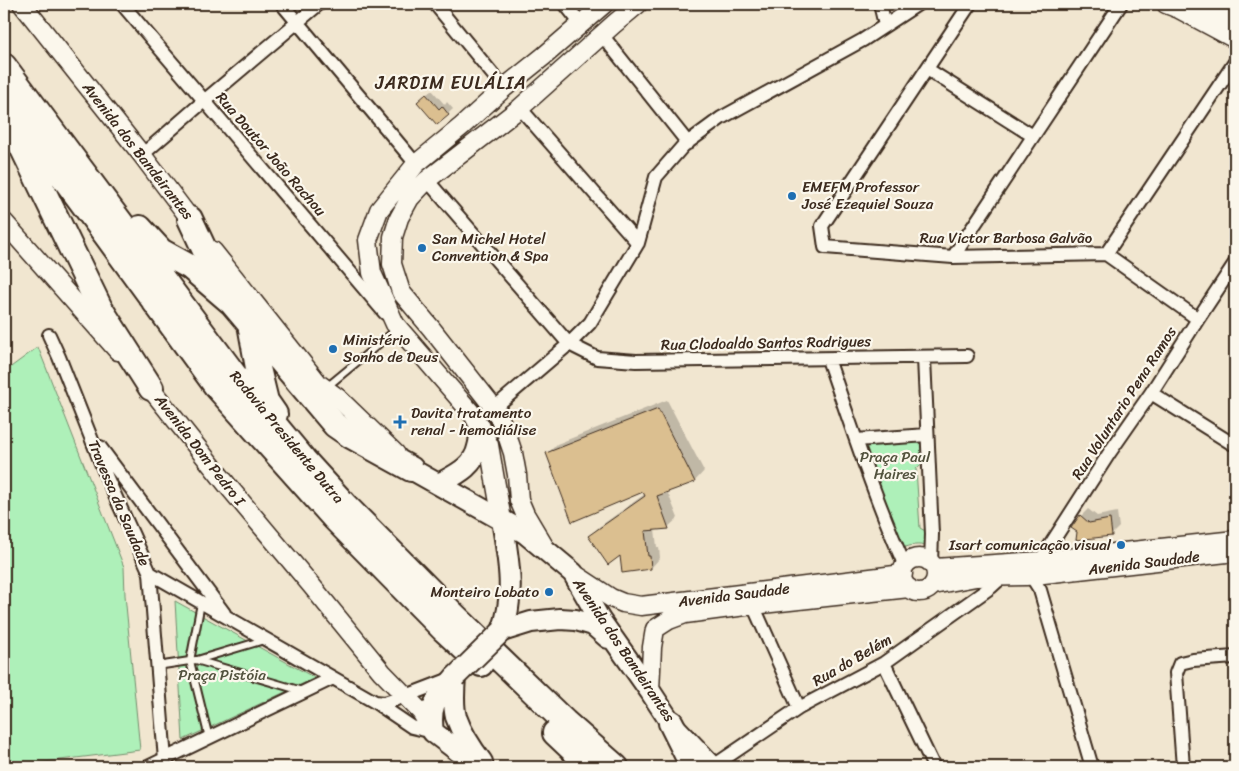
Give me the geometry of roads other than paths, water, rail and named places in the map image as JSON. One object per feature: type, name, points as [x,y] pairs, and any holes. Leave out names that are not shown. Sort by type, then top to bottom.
[{"type":"highway","name":"Rodovia Presidente Dutra","points":[[4,66],[244,389],[304,460],[346,506],[456,617],[565,722],[616,767]]},
{"type":"highway","name":"Rodovia Presidente Dutra","points":[[4,97],[216,386],[340,524],[444,630],[591,767]]},
{"type":"highway","points":[[4,116],[19,141],[100,308],[152,388]]},
{"type":"highway","points":[[65,149],[161,251],[190,267],[245,309],[266,401],[304,460]]},
{"type":"highway","points":[[190,219],[214,270],[335,425],[351,436],[411,469]]},
{"type":"highway","points":[[671,724],[694,767]]},
{"type":"main road","name":"Avenida dos Bandeirantes","points":[[22,4],[142,155],[190,219]]},
{"type":"main road","points":[[479,767],[433,732],[431,714],[436,698],[502,630],[507,618],[510,602],[509,566],[489,445],[474,416],[396,326],[372,273],[368,240],[379,210],[416,164],[604,4]]},
{"type":"main road","points":[[547,552],[519,500],[513,453],[505,430],[494,408],[401,292],[392,264],[393,237],[399,218],[410,198],[426,180],[520,108],[638,4]]},
{"type":"main road","points":[[1166,4],[1235,39]]},
{"type":"main road","points":[[1204,4],[1235,21]]},
{"type":"main road","points":[[462,126],[475,142]]},
{"type":"main road","name":"Avenida Dom Pedro I","points":[[4,222],[152,388],[228,486],[382,672],[421,712],[433,732]]},
{"type":"main road","name":"Avenida dos Bandeirantes","points":[[245,309],[319,384],[333,392],[411,469],[525,533],[573,573],[600,620],[671,724],[713,767]]},
{"type":"main road","points":[[419,352],[438,336]]},
{"type":"main road","points":[[439,484],[465,470],[474,459],[478,448],[480,427]]},
{"type":"main road","name":"Avenida Saudade","points":[[933,572],[1235,540]]},
{"type":"main road","points":[[509,566],[517,554],[530,551],[547,552]]},
{"type":"main road","name":"Avenida Saudade","points":[[906,576],[913,560],[917,558],[922,558],[933,572],[976,577],[1026,576],[1235,552]]},
{"type":"main road","name":"Avenida Saudade","points":[[906,576],[913,590],[919,592],[924,591],[933,572]]},
{"type":"main road","name":"Avenida Saudade","points":[[573,573],[611,598],[623,603],[641,606],[906,576]]},
{"type":"main road","name":"Avenida Saudade","points":[[650,691],[652,647],[656,628],[669,620],[685,614],[753,605],[906,576]]},
{"type":"main road","points":[[502,630],[531,622],[560,619],[576,620],[593,626],[620,648]]},
{"type":"main road","points":[[455,677],[456,716],[469,746],[486,767]]},
{"type":"street","name":"Rua Doutor João Rachou","points":[[122,4],[396,326]]},
{"type":"street","points":[[282,4],[416,164]]},
{"type":"street","points":[[142,155],[319,4]]},
{"type":"street","points":[[436,4],[504,88]]},
{"type":"street","points":[[564,4],[581,24]]},
{"type":"street","points":[[880,4],[885,25]]},
{"type":"street","points":[[494,408],[569,344],[590,323],[638,243],[656,177],[684,146],[721,118],[864,40],[918,4]]},
{"type":"street","points":[[970,4],[927,69],[1033,136]]},
{"type":"street","points":[[953,257],[1121,4]]},
{"type":"street","points":[[602,35],[688,143]]},
{"type":"street","points":[[1106,254],[1235,62]]},
{"type":"street","name":"Rua Victor Barbosa Galvão","points":[[927,69],[822,226],[825,247],[953,257],[1106,254],[1198,319]]},
{"type":"street","points":[[520,108],[638,243]]},
{"type":"street","points":[[426,180],[569,344]]},
{"type":"street","name":"Rua Voluntario Pena Ramos","points":[[1040,561],[1235,263]]},
{"type":"street","name":"Travessa da Saudade","points":[[49,335],[107,478],[150,573],[375,702],[412,727],[433,732]]},
{"type":"street","name":"Rua Clodoaldo Santos Rodrigues","points":[[569,344],[597,358],[636,361],[967,356]]},
{"type":"street","points":[[828,358],[906,576]]},
{"type":"street","points":[[924,358],[933,572]]},
{"type":"street","points":[[1151,393],[1233,440]]},
{"type":"street","name":"Travessa da Saudade","points":[[89,433],[227,617]]},
{"type":"street","points":[[856,440],[927,435]]},
{"type":"street","points":[[150,573],[165,760]]},
{"type":"street","name":"Rua do Belém","points":[[713,767],[798,708],[884,663],[991,587],[1003,576]]},
{"type":"street","points":[[1026,576],[1033,579],[1040,590],[1092,767]]},
{"type":"street","points":[[753,605],[798,708]]},
{"type":"street","points":[[1183,767],[1176,673],[1180,663],[1193,660],[1235,658]]},
{"type":"street","points":[[884,663],[934,767]]},
{"type":"street","points":[[375,702],[385,703],[455,677]]},
{"type":"street","points":[[148,767],[333,678]]},
{"type":"lane","points":[[333,392],[396,326]]},
{"type":"lane","points":[[201,602],[193,661],[209,738]]},
{"type":"lane","points":[[157,666],[193,661],[265,640]]},
{"type":"lane","points":[[193,661],[304,692]]},
{"type":"place","name":"EMEFM Professor José Ezequiel Souza","points":[[792,196]]},
{"type":"place","name":"San Michel Hotel Convention & Spa","points":[[422,248]]},
{"type":"place","name":"Ministério Sonho de Deus","points":[[333,349]]},
{"type":"place","name":"Davita tratamento renal - hemodiálise","points":[[400,422]]},
{"type":"place","name":"Isart comunicação visual","points":[[1121,545]]},
{"type":"place","name":"Monteiro Lobato","points":[[549,592]]},
{"type":"district","name":"JARDIM EULÁLIA","points":[[451,83]]},
{"type":"park label","name":"Praça Paul Haires","points":[[895,466]]},
{"type":"park label","name":"Praça Pistóia","points":[[222,675]]}]
